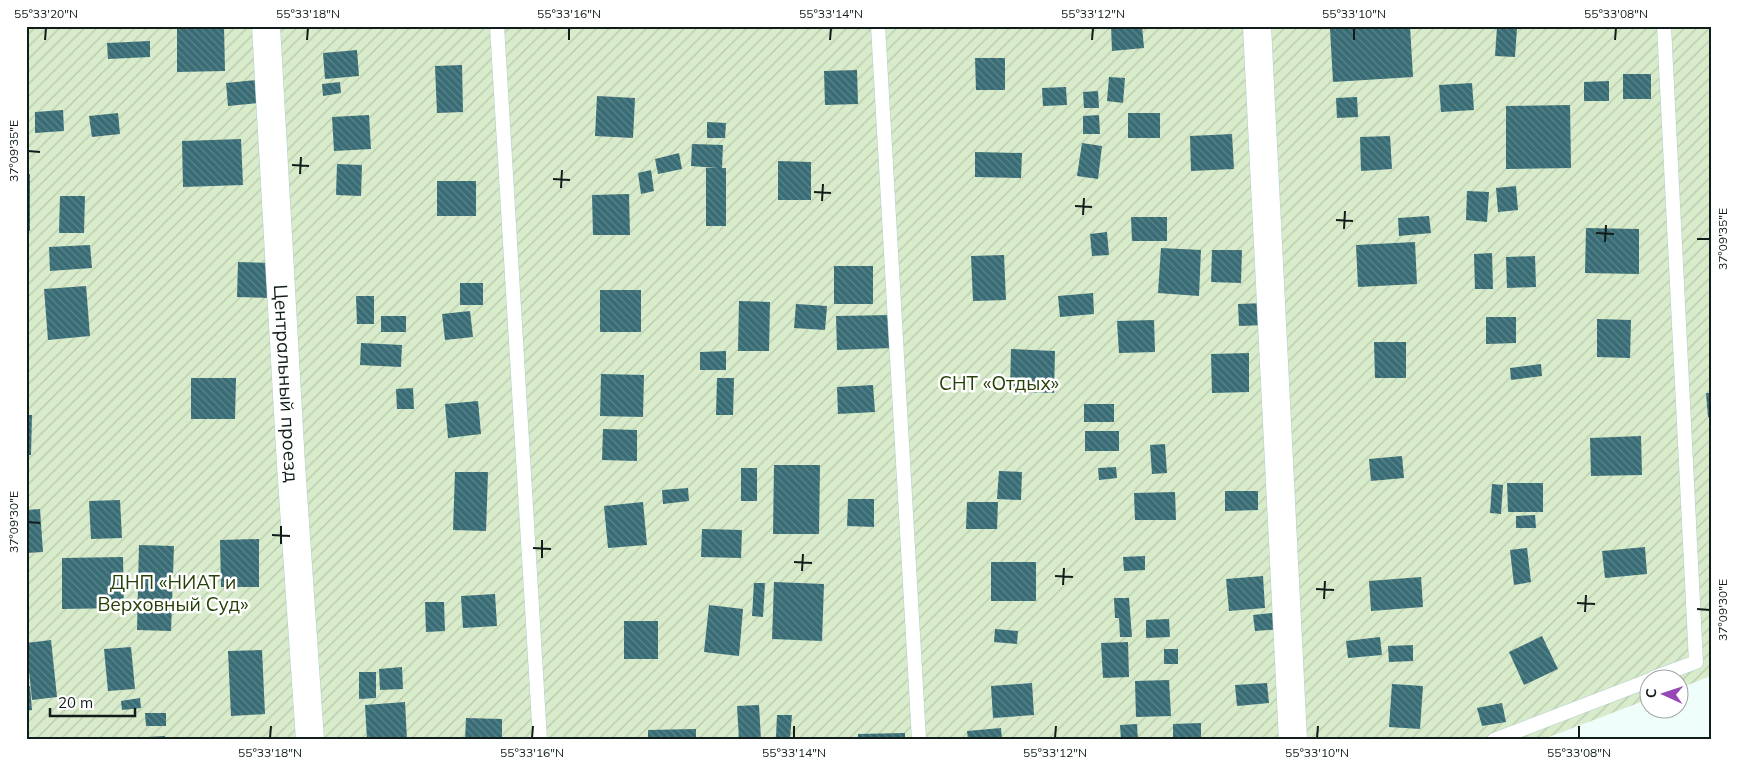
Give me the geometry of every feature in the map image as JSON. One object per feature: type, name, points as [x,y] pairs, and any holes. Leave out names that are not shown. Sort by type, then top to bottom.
[{"type":"street","name":"Центральный проезд","points":[[266,26],[291,465],[310,740]]},
{"type":"street","points":[[1257,26],[1293,740]]},
{"type":"lane","points":[[497,26],[540,740]]},
{"type":"lane","points":[[878,26],[919,740]]},
{"type":"lane","points":[[1664,26],[1696,662],[1680,668]]},
{"type":"lane","points":[[1494,740],[1640,683]]},
{"type":"green space","name":"СНТ «Отдых»","points":[[26,26],[1711,26],[1711,676],[1690,684],[1690,668],[1640,668],[1640,702],[1541,740],[26,740]]},
{"type":"building","points":[[177,26],[224,26],[225,71],[177,72]]},
{"type":"building","points":[[1111,26],[1142,26],[1144,48],[1112,51]]},
{"type":"building","points":[[1170,26],[1202,26],[1202,28],[1170,28]]},
{"type":"building","points":[[1410,26],[1413,77],[1333,82],[1330,29]]},
{"type":"building","points":[[1573,26],[1592,26],[1592,28],[1573,29]]},
{"type":"building","points":[[1497,27],[1517,28],[1515,57],[1495,56]]},
{"type":"building","points":[[150,41],[150,57],[108,59],[107,43]]},
{"type":"building","points":[[357,50],[359,76],[325,79],[323,53]]},
{"type":"building","points":[[975,58],[1005,58],[1005,90],[976,90]]},
{"type":"building","points":[[462,65],[463,112],[437,113],[435,66]]},
{"type":"building","points":[[857,70],[858,104],[825,105],[824,71]]},
{"type":"building","points":[[1623,74],[1651,74],[1651,99],[1623,99]]},
{"type":"building","points":[[1109,77],[1125,78],[1123,103],[1107,101]]},
{"type":"building","points":[[277,78],[278,101],[228,106],[226,83]]},
{"type":"building","points":[[1609,81],[1609,101],[1584,101],[1584,82]]},
{"type":"building","points":[[340,82],[341,93],[323,96],[322,84]]},
{"type":"building","points":[[1472,83],[1474,110],[1441,112],[1439,85]]},
{"type":"building","points":[[1066,87],[1067,105],[1043,106],[1042,88]]},
{"type":"building","points":[[1098,91],[1099,108],[1084,108],[1083,92]]},
{"type":"building","points":[[597,96],[635,98],[633,138],[595,136]]},
{"type":"building","points":[[1357,97],[1358,117],[1337,118],[1336,98]]},
{"type":"building","points":[[1570,105],[1571,168],[1506,169],[1506,106]]},
{"type":"building","points":[[63,110],[64,131],[35,133],[35,112]]},
{"type":"building","points":[[118,113],[120,134],[92,137],[89,116]]},
{"type":"building","points":[[1128,113],[1160,113],[1160,138],[1128,138]]},
{"type":"building","points":[[369,115],[371,149],[334,151],[332,117]]},
{"type":"building","points":[[1099,115],[1100,134],[1083,134],[1083,116]]},
{"type":"building","points":[[707,122],[726,123],[725,138],[707,138]]},
{"type":"building","points":[[1232,134],[1234,169],[1191,171],[1190,136]]},
{"type":"building","points":[[1390,136],[1392,169],[1361,171],[1360,137]]},
{"type":"building","points":[[241,139],[243,185],[183,187],[182,141]]},
{"type":"building","points":[[1082,143],[1102,146],[1098,179],[1077,176]]},
{"type":"building","points":[[692,144],[723,145],[722,168],[726,168],[726,226],[706,226],[706,168],[717,168],[691,166]]},
{"type":"building","points":[[975,152],[1022,153],[1021,178],[975,177]]},
{"type":"building","points":[[679,153],[682,169],[658,174],[655,159]]},
{"type":"building","points":[[778,161],[811,162],[811,200],[778,200]]},
{"type":"building","points":[[337,164],[362,165],[361,196],[336,195]]},
{"type":"building","points":[[651,170],[654,191],[641,194],[638,173]]},
{"type":"building","points":[[26,174],[30,174],[30,231],[26,231]]},
{"type":"building","points":[[437,181],[476,181],[476,216],[437,216]]},
{"type":"building","points":[[1516,186],[1518,210],[1498,212],[1496,188]]},
{"type":"building","points":[[1467,191],[1489,192],[1487,222],[1466,220]]},
{"type":"building","points":[[629,194],[630,235],[593,235],[592,195]]},
{"type":"building","points":[[60,196],[85,196],[84,233],[59,233]]},
{"type":"building","points":[[1429,216],[1431,233],[1399,236],[1398,218]]},
{"type":"building","points":[[1131,217],[1167,217],[1167,241],[1132,241]]},
{"type":"building","points":[[1586,228],[1639,229],[1639,274],[1585,273]]},
{"type":"building","points":[[1107,232],[1109,255],[1092,256],[1090,234]]},
{"type":"building","points":[[1415,242],[1417,284],[1358,287],[1356,245]]},
{"type":"building","points":[[90,245],[92,268],[50,271],[49,247]]},
{"type":"building","points":[[1161,248],[1201,250],[1199,296],[1158,293]]},
{"type":"building","points":[[1212,250],[1242,250],[1241,283],[1211,282]]},
{"type":"building","points":[[1492,253],[1493,289],[1475,289],[1474,254]]},
{"type":"building","points":[[1004,255],[1006,300],[973,301],[971,256]]},
{"type":"building","points":[[1535,256],[1536,287],[1507,288],[1506,257]]},
{"type":"building","points":[[238,262],[272,263],[271,298],[237,297]]},
{"type":"building","points":[[834,266],[873,266],[873,304],[834,304]]},
{"type":"building","points":[[460,283],[483,283],[483,305],[460,305]]},
{"type":"building","points":[[86,286],[90,336],[48,340],[44,289]]},
{"type":"building","points":[[600,290],[641,290],[641,332],[600,332]]},
{"type":"building","points":[[1093,293],[1094,314],[1060,317],[1058,296]]},
{"type":"building","points":[[356,296],[374,296],[374,324],[357,324]]},
{"type":"building","points":[[739,301],[770,302],[769,351],[738,351]]},
{"type":"building","points":[[1265,303],[1266,325],[1239,326],[1238,304]]},
{"type":"building","points":[[796,304],[827,306],[825,330],[794,328]]},
{"type":"building","points":[[470,311],[473,337],[445,340],[442,314]]},
{"type":"building","points":[[892,315],[893,348],[837,350],[836,316]]},
{"type":"building","points":[[381,316],[406,316],[406,332],[381,332]]},
{"type":"building","points":[[1486,317],[1516,317],[1516,343],[1486,344]]},
{"type":"building","points":[[1597,319],[1631,320],[1630,358],[1597,357]]},
{"type":"building","points":[[1154,320],[1155,352],[1119,353],[1117,321]]},
{"type":"building","points":[[1374,342],[1406,342],[1406,378],[1375,378]]},
{"type":"building","points":[[361,343],[402,345],[401,367],[360,365]]},
{"type":"building","points":[[1011,349],[1055,351],[1054,393],[1010,392]]},
{"type":"building","points":[[726,351],[726,370],[700,370],[700,352]]},
{"type":"building","points":[[1249,353],[1249,392],[1212,393],[1211,354]]},
{"type":"building","points":[[1541,364],[1542,376],[1511,380],[1510,368]]},
{"type":"building","points":[[601,374],[644,375],[643,417],[600,416]]},
{"type":"building","points":[[191,378],[236,378],[235,419],[191,419]]},
{"type":"building","points":[[717,378],[734,378],[733,415],[716,415]]},
{"type":"building","points":[[873,385],[875,412],[838,414],[837,387]]},
{"type":"building","points":[[413,388],[414,409],[397,409],[396,389]]},
{"type":"building","points":[[1706,393],[1711,393],[1711,417],[1708,417]]},
{"type":"building","points":[[478,401],[481,434],[448,438],[445,404]]},
{"type":"building","points":[[1084,404],[1114,404],[1114,422],[1084,422]]},
{"type":"building","points":[[26,415],[32,415],[31,455],[26,455]]},
{"type":"building","points":[[603,429],[637,430],[637,461],[602,460]]},
{"type":"building","points":[[1085,431],[1119,431],[1119,451],[1085,451]]},
{"type":"building","points":[[1641,436],[1642,475],[1591,476],[1590,438]]},
{"type":"building","points":[[1165,444],[1167,473],[1152,474],[1150,445]]},
{"type":"building","points":[[1402,456],[1404,478],[1371,481],[1369,459]]},
{"type":"building","points":[[774,465],[820,465],[819,534],[773,534]]},
{"type":"building","points":[[1116,467],[1117,478],[1099,480],[1098,468]]},
{"type":"building","points":[[741,468],[757,468],[757,501],[741,501]]},
{"type":"building","points":[[999,471],[1022,472],[1021,500],[997,499]]},
{"type":"building","points":[[455,472],[488,472],[486,531],[453,530]]},
{"type":"building","points":[[1507,483],[1543,483],[1543,512],[1508,512]]},
{"type":"building","points":[[1492,484],[1503,485],[1501,514],[1490,513]]},
{"type":"building","points":[[688,488],[689,501],[663,504],[662,490]]},
{"type":"building","points":[[1225,491],[1258,491],[1258,510],[1225,511]]},
{"type":"building","points":[[1175,492],[1176,520],[1135,520],[1134,493]]},
{"type":"building","points":[[848,499],[874,499],[874,527],[847,526]]},
{"type":"building","points":[[120,500],[122,538],[91,539],[89,501]]},
{"type":"building","points":[[643,502],[647,545],[608,548],[604,506]]},
{"type":"building","points":[[967,502],[998,502],[997,529],[966,529]]},
{"type":"building","points":[[40,509],[43,552],[26,553],[26,510]]},
{"type":"building","points":[[1535,515],[1536,528],[1516,528],[1516,516]]},
{"type":"building","points":[[702,529],[742,530],[741,558],[701,557]]},
{"type":"building","points":[[259,539],[259,587],[221,587],[220,540]]},
{"type":"building","points":[[139,545],[174,546],[171,631],[137,630]]},
{"type":"building","points":[[1645,547],[1647,574],[1605,578],[1602,551]]},
{"type":"building","points":[[1527,548],[1531,582],[1514,585],[1510,550]]},
{"type":"building","points":[[1145,556],[1145,570],[1124,571],[1123,557]]},
{"type":"building","points":[[123,557],[124,608],[62,609],[62,558]]},
{"type":"building","points":[[991,562],[1036,562],[1036,601],[991,601]]},
{"type":"building","points":[[1263,576],[1265,608],[1229,611],[1226,579]]},
{"type":"building","points":[[1421,577],[1423,607],[1371,611],[1369,581]]},
{"type":"building","points":[[774,582],[824,584],[822,641],[772,639]]},
{"type":"building","points":[[754,583],[765,583],[763,617],[752,616]]},
{"type":"building","points":[[495,594],[497,626],[463,628],[461,596]]},
{"type":"building","points":[[1114,598],[1129,598],[1132,637],[1120,637],[1119,618],[1115,618]]},
{"type":"building","points":[[425,602],[444,602],[445,631],[426,632]]},
{"type":"building","points":[[709,605],[743,609],[739,656],[704,652]]},
{"type":"building","points":[[1281,612],[1283,629],[1255,631],[1253,615]]},
{"type":"building","points":[[1169,619],[1170,637],[1146,638],[1146,620]]},
{"type":"building","points":[[624,621],[658,621],[658,659],[624,659]]},
{"type":"building","points":[[995,629],[1018,631],[1017,644],[994,642]]},
{"type":"building","points":[[1542,636],[1558,669],[1524,685],[1509,652]]},
{"type":"building","points":[[1380,637],[1382,655],[1348,658],[1346,641]]},
{"type":"building","points":[[51,640],[57,697],[32,700],[26,643]]},
{"type":"building","points":[[1128,642],[1129,677],[1103,678],[1101,643]]},
{"type":"building","points":[[1413,645],[1413,661],[1389,662],[1388,646]]},
{"type":"building","points":[[131,647],[135,689],[108,691],[104,649]]},
{"type":"building","points":[[1164,649],[1178,649],[1178,664],[1164,664]]},
{"type":"building","points":[[262,650],[265,714],[231,716],[228,651]]},
{"type":"building","points":[[402,667],[403,689],[380,690],[379,669]]},
{"type":"building","points":[[359,672],[376,672],[376,698],[359,699]]},
{"type":"building","points":[[1169,680],[1171,716],[1136,717],[1135,681]]},
{"type":"building","points":[[1032,683],[1034,715],[993,718],[991,686]]},
{"type":"building","points":[[1267,683],[1269,703],[1237,706],[1235,685]]},
{"type":"building","points":[[1392,684],[1423,686],[1420,729],[1389,727]]},
{"type":"building","points":[[26,686],[30,686],[32,710],[26,711]]},
{"type":"building","points":[[140,698],[141,708],[122,710],[121,701]]},
{"type":"building","points":[[405,702],[407,740],[367,740],[365,705]]},
{"type":"building","points":[[1502,703],[1506,722],[1482,726],[1477,708]]},
{"type":"building","points":[[759,705],[761,740],[739,740],[737,706]]},
{"type":"building","points":[[145,713],[166,713],[166,726],[146,726]]},
{"type":"building","points":[[777,715],[792,715],[790,738],[776,737]]},
{"type":"building","points":[[466,718],[502,719],[502,740],[465,740]]},
{"type":"building","points":[[1201,723],[1201,740],[1173,740],[1173,724]]},
{"type":"building","points":[[1137,724],[1138,740],[1121,740],[1120,725]]},
{"type":"building","points":[[1001,728],[1002,740],[968,740],[967,731]]},
{"type":"building","points":[[696,729],[696,740],[648,740],[648,730]]},
{"type":"building","points":[[905,733],[905,740],[858,740],[858,734]]},
{"type":"building","points":[[165,736],[165,740],[149,740],[148,737]]},
{"type":"park label","name":"ДНП «НИАТ и Верховный Суд»","points":[[173,593]]}]
